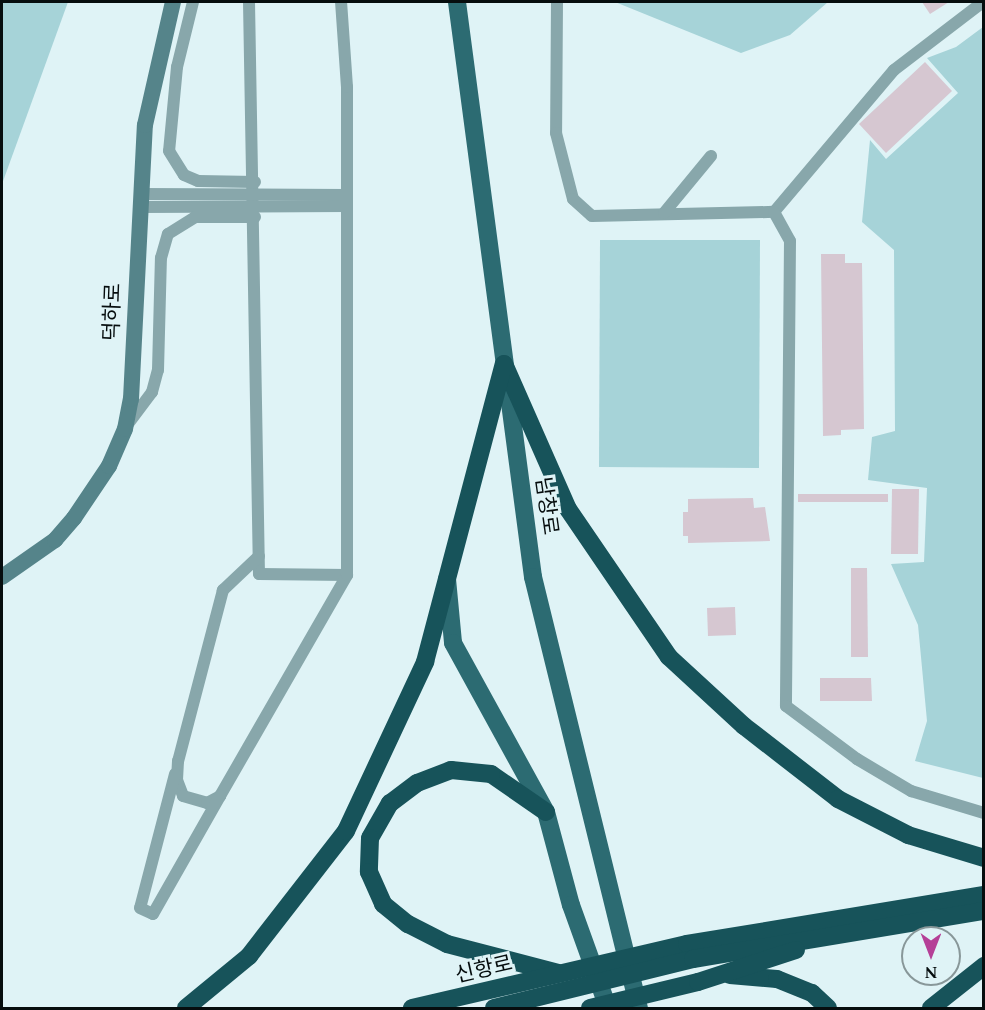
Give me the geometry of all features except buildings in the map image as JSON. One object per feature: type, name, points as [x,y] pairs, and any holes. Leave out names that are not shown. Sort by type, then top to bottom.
[{"type":"highway","points":[[186,1008],[249,956],[346,831],[425,662],[504,364]]},
{"type":"highway","points":[[504,364],[568,509],[669,657],[744,726],[838,799],[908,836],[984,858]]},
{"type":"highway","points":[[546,812],[491,774],[452,770],[417,783],[390,803],[370,838],[369,872],[383,904],[408,924],[447,944],[568,983],[690,952],[984,895]]},
{"type":"highway","points":[[690,952],[854,931],[984,911]]},
{"type":"highway","points":[[590,1008],[698,982],[854,931]]},
{"type":"highway","points":[[931,1008],[984,966]]},
{"type":"highway","points":[[723,974],[777,980],[812,993],[828,1008]]},
{"type":"highway","name":"신항로","points":[[412,1008],[568,983]]},
{"type":"highway","name":"신항로","points":[[494,1008],[568,983]]},
{"type":"main road","name":"덕하로","points":[[2,577],[55,540],[74,518],[109,466],[125,429],[131,399],[145,125],[173,2]]},
{"type":"main road","name":"남창로","points":[[457,2],[533,577],[639,1008]]},
{"type":"main road","points":[[447,579],[453,643],[546,812],[571,905],[608,1008]]},
{"type":"street","points":[[193,2],[177,67],[169,151],[184,175],[255,200]]},
{"type":"street","points":[[249,2],[255,200],[259,574],[347,575]]},
{"type":"street","points":[[259,556],[223,590],[140,908],[153,914],[347,575],[346,200],[342,2]]},
{"type":"street","points":[[557,2],[556,133],[573,199],[592,216],[774,212],[894,70],[983,2]]},
{"type":"street","points":[[664,213],[711,156]]},
{"type":"street","points":[[125,429],[152,392],[158,370],[162,258],[168,234],[195,217],[255,200]]},
{"type":"street","points":[[140,201],[346,200]]},
{"type":"street","points":[[774,212],[790,240],[786,706],[857,759],[911,791],[984,813]]},
{"type":"street","points":[[178,761],[177,780],[183,796],[207,803],[220,796]]},
{"type":"shaded area","points":[[2,2],[68,2],[2,184]]},
{"type":"shaded area","points":[[615,2],[828,2],[790,35],[741,53]]},
{"type":"shaded area","points":[[983,27],[983,778],[915,761],[927,721],[918,625],[891,564],[924,562],[927,488],[868,480],[872,437],[895,431],[894,250],[862,222],[870,140],[886,159],[958,93],[927,58],[956,47]]},
{"type":"shaded area","points":[[600,240],[760,240],[759,468],[599,467]]}]
